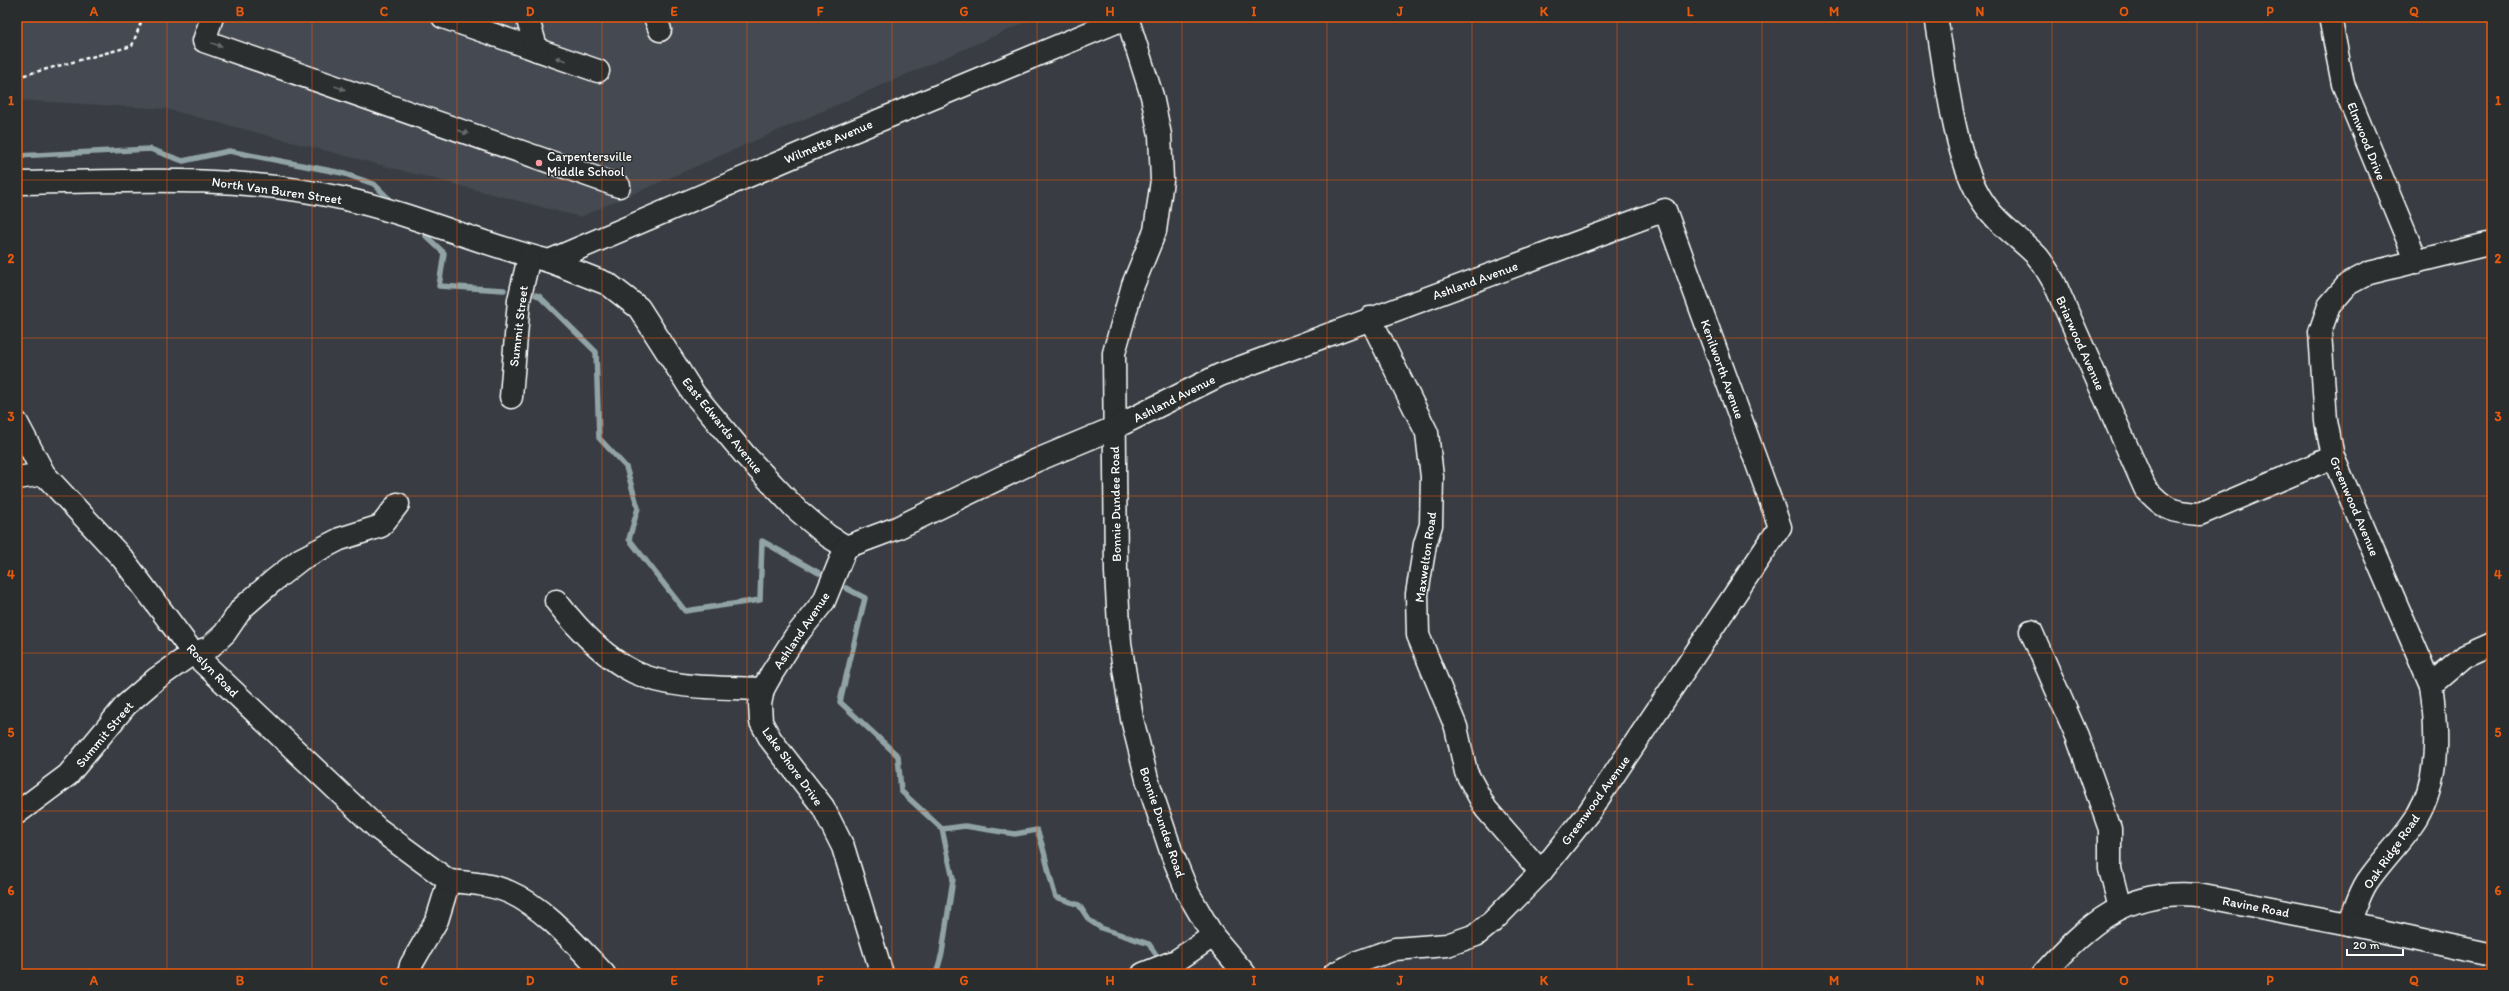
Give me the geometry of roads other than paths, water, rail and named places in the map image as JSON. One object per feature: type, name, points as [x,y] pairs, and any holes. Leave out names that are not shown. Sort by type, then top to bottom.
[{"type":"street","points":[[212,17],[204,41],[619,186]]},
{"type":"street","points":[[443,17],[598,71]]},
{"type":"street","points":[[527,17],[536,50]]},
{"type":"street","name":"Wilmette Avenue","points":[[539,259],[1127,17]]},
{"type":"street","name":"Bonnie Dundee Road","points":[[1127,17],[1152,96],[1160,135],[1162,180],[1155,231],[1134,285],[1114,353],[1116,572],[1120,643],[1132,719],[1147,779],[1172,854],[1188,893],[1213,936],[1245,974]]},
{"type":"street","name":"Briarwood Avenue","points":[[1936,17],[1960,146],[1968,174],[1984,203],[2010,232],[2038,257],[2054,282],[2145,488],[2160,505],[2177,512],[2200,514],[2333,458]]},
{"type":"street","name":"Elmwood Drive","points":[[2330,17],[2343,84],[2417,262]]},
{"type":"street","name":"North Van Buren Street","points":[[17,184],[218,180],[324,194],[385,210],[539,259]]},
{"type":"street","name":"Ashland Avenue","points":[[763,689],[795,637],[824,601],[846,547],[891,530],[1035,461],[1114,428],[1220,375],[1370,318],[1665,210]]},
{"type":"street","name":"Kenilworth Avenue","points":[[1665,210],[1780,528]]},
{"type":"street","name":"Greenwood Avenue","points":[[2431,685],[2333,458],[2326,421],[2320,332],[2329,306],[2348,284],[2369,273],[2492,243]]},
{"type":"street","name":"Summit Street","points":[[511,397],[519,300],[539,259]]},
{"type":"street","name":"East Edwards Avenue","points":[[539,259],[608,284],[639,308],[694,394],[745,456],[795,508],[828,536],[846,547]]},
{"type":"street","name":"Maxwelton Road","points":[[1370,318],[1427,432],[1432,477],[1431,525],[1425,544],[1417,594],[1418,635],[1456,727],[1466,772],[1486,809],[1541,872]]},
{"type":"street","name":"Roslyn Road","points":[[17,423],[44,474],[123,558],[193,652],[377,828],[449,881]]},
{"type":"street","points":[[17,478],[44,474]]},
{"type":"street","name":"Summit Street","points":[[17,813],[68,776],[126,705],[156,679],[193,652],[208,648],[225,633],[242,608],[301,559],[340,539],[381,526],[398,504]]},
{"type":"street","name":"Greenwood Avenue","points":[[1334,974],[1358,962],[1390,951],[1411,946],[1447,945],[1476,935],[1493,921],[1541,872],[1589,812],[1780,528]]},
{"type":"street","points":[[556,601],[579,630],[634,672],[659,680],[687,685],[763,689]]},
{"type":"street","points":[[2031,631],[2077,736],[2110,829],[2110,869],[2120,908]]},
{"type":"street","points":[[2431,685],[2465,656],[2492,644]]},
{"type":"street","name":"Oak Ridge Road","points":[[2349,924],[2366,883],[2416,819],[2429,788],[2435,747],[2435,717],[2431,685]]},
{"type":"street","name":"Lake Shore Drive","points":[[763,689],[760,704],[762,722],[771,740],[823,807],[843,847],[882,974]]},
{"type":"street","points":[[409,974],[411,965],[437,920],[449,881],[482,884],[510,892],[543,914],[604,974]]},
{"type":"street","name":"Ravine Road","points":[[2043,974],[2080,934],[2120,908],[2139,901],[2178,893],[2198,895],[2349,924],[2492,955]]},
{"type":"street","points":[[1143,974],[1176,961],[1213,936]]},
{"type":"waterway","points":[[17,156],[150,149],[183,161],[229,151],[342,173],[374,184],[388,198]]},
{"type":"waterway","points":[[426,236],[444,253],[439,286],[504,290]]},
{"type":"waterway","points":[[536,295],[539,296],[596,352],[599,438],[626,467],[638,508],[629,539],[685,611],[760,600],[762,541],[819,573]]},
{"type":"waterway","points":[[846,588],[865,598],[840,702],[898,756],[901,791],[942,829],[953,879],[942,953],[936,974]]},
{"type":"waterway","points":[[942,829],[965,826],[1015,834],[1037,830],[1056,897],[1079,905],[1089,920],[1101,928],[1149,944],[1155,953]]},
{"type":"place","name":"Carpentersville Middle School","points":[[539,163]]}]
